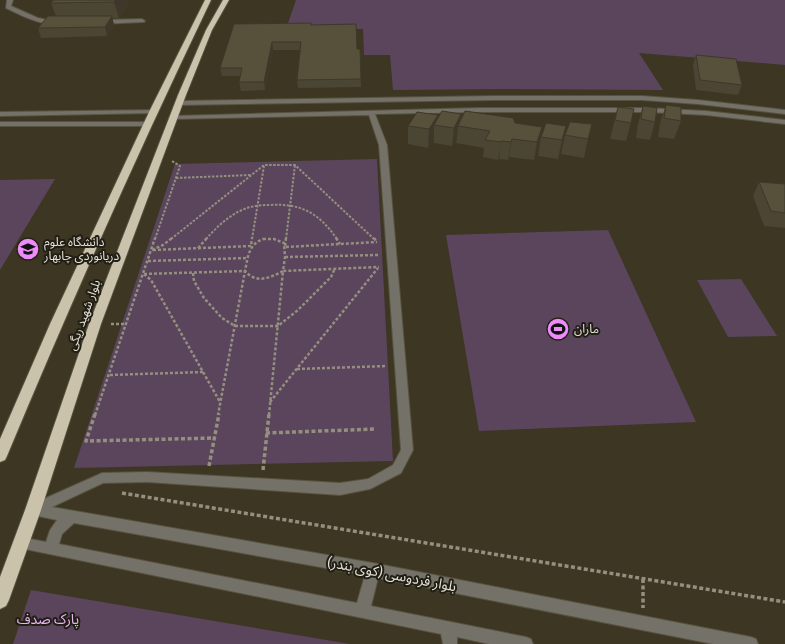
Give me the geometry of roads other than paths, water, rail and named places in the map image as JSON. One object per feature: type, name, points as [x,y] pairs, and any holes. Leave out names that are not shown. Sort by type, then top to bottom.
[{"type":"highway","name":"بلوار شهید ریگی","points":[[0,456],[56,324],[147,124],[208,0]]},
{"type":"highway","name":"بلوار شهید ریگی","points":[[0,600],[33,510],[95,324],[179,103],[209,30],[226,0]]},
{"type":"street","points":[[10,0],[8,7],[27,16],[43,22],[66,22]]},
{"type":"street","points":[[96,22],[142,21]]},
{"type":"street","points":[[179,103],[495,98],[642,98],[698,102],[785,112]]},
{"type":"street","points":[[642,98],[648,110]]},
{"type":"street","points":[[211,115],[216,103]]},
{"type":"street","points":[[174,117],[479,110],[648,110],[700,113],[785,122]]},
{"type":"street","points":[[0,114],[153,112]]},
{"type":"street","points":[[33,510],[102,478],[147,477],[340,489],[370,484],[397,469],[407,450],[383,145],[371,112]]},
{"type":"street","points":[[0,124],[147,124]]},
{"type":"street","name":"بلوار فردوسی (کوی بندر)","points":[[33,510],[373,570],[751,644]]},
{"type":"street","points":[[53,549],[52,544],[56,531],[66,521],[73,518]]},
{"type":"street","points":[[20,543],[526,644]]},
{"type":"street","points":[[362,611],[373,570]]},
{"type":"street","points":[[448,628],[450,644]]},
{"type":"place","name":"دانشگاه علوم دریانوردی چابهار","points":[[28,249]]},
{"type":"place","name":"ماران","points":[[558,329]]},
{"type":"park label","name":"پارک صدف","points":[[48,619]]}]
